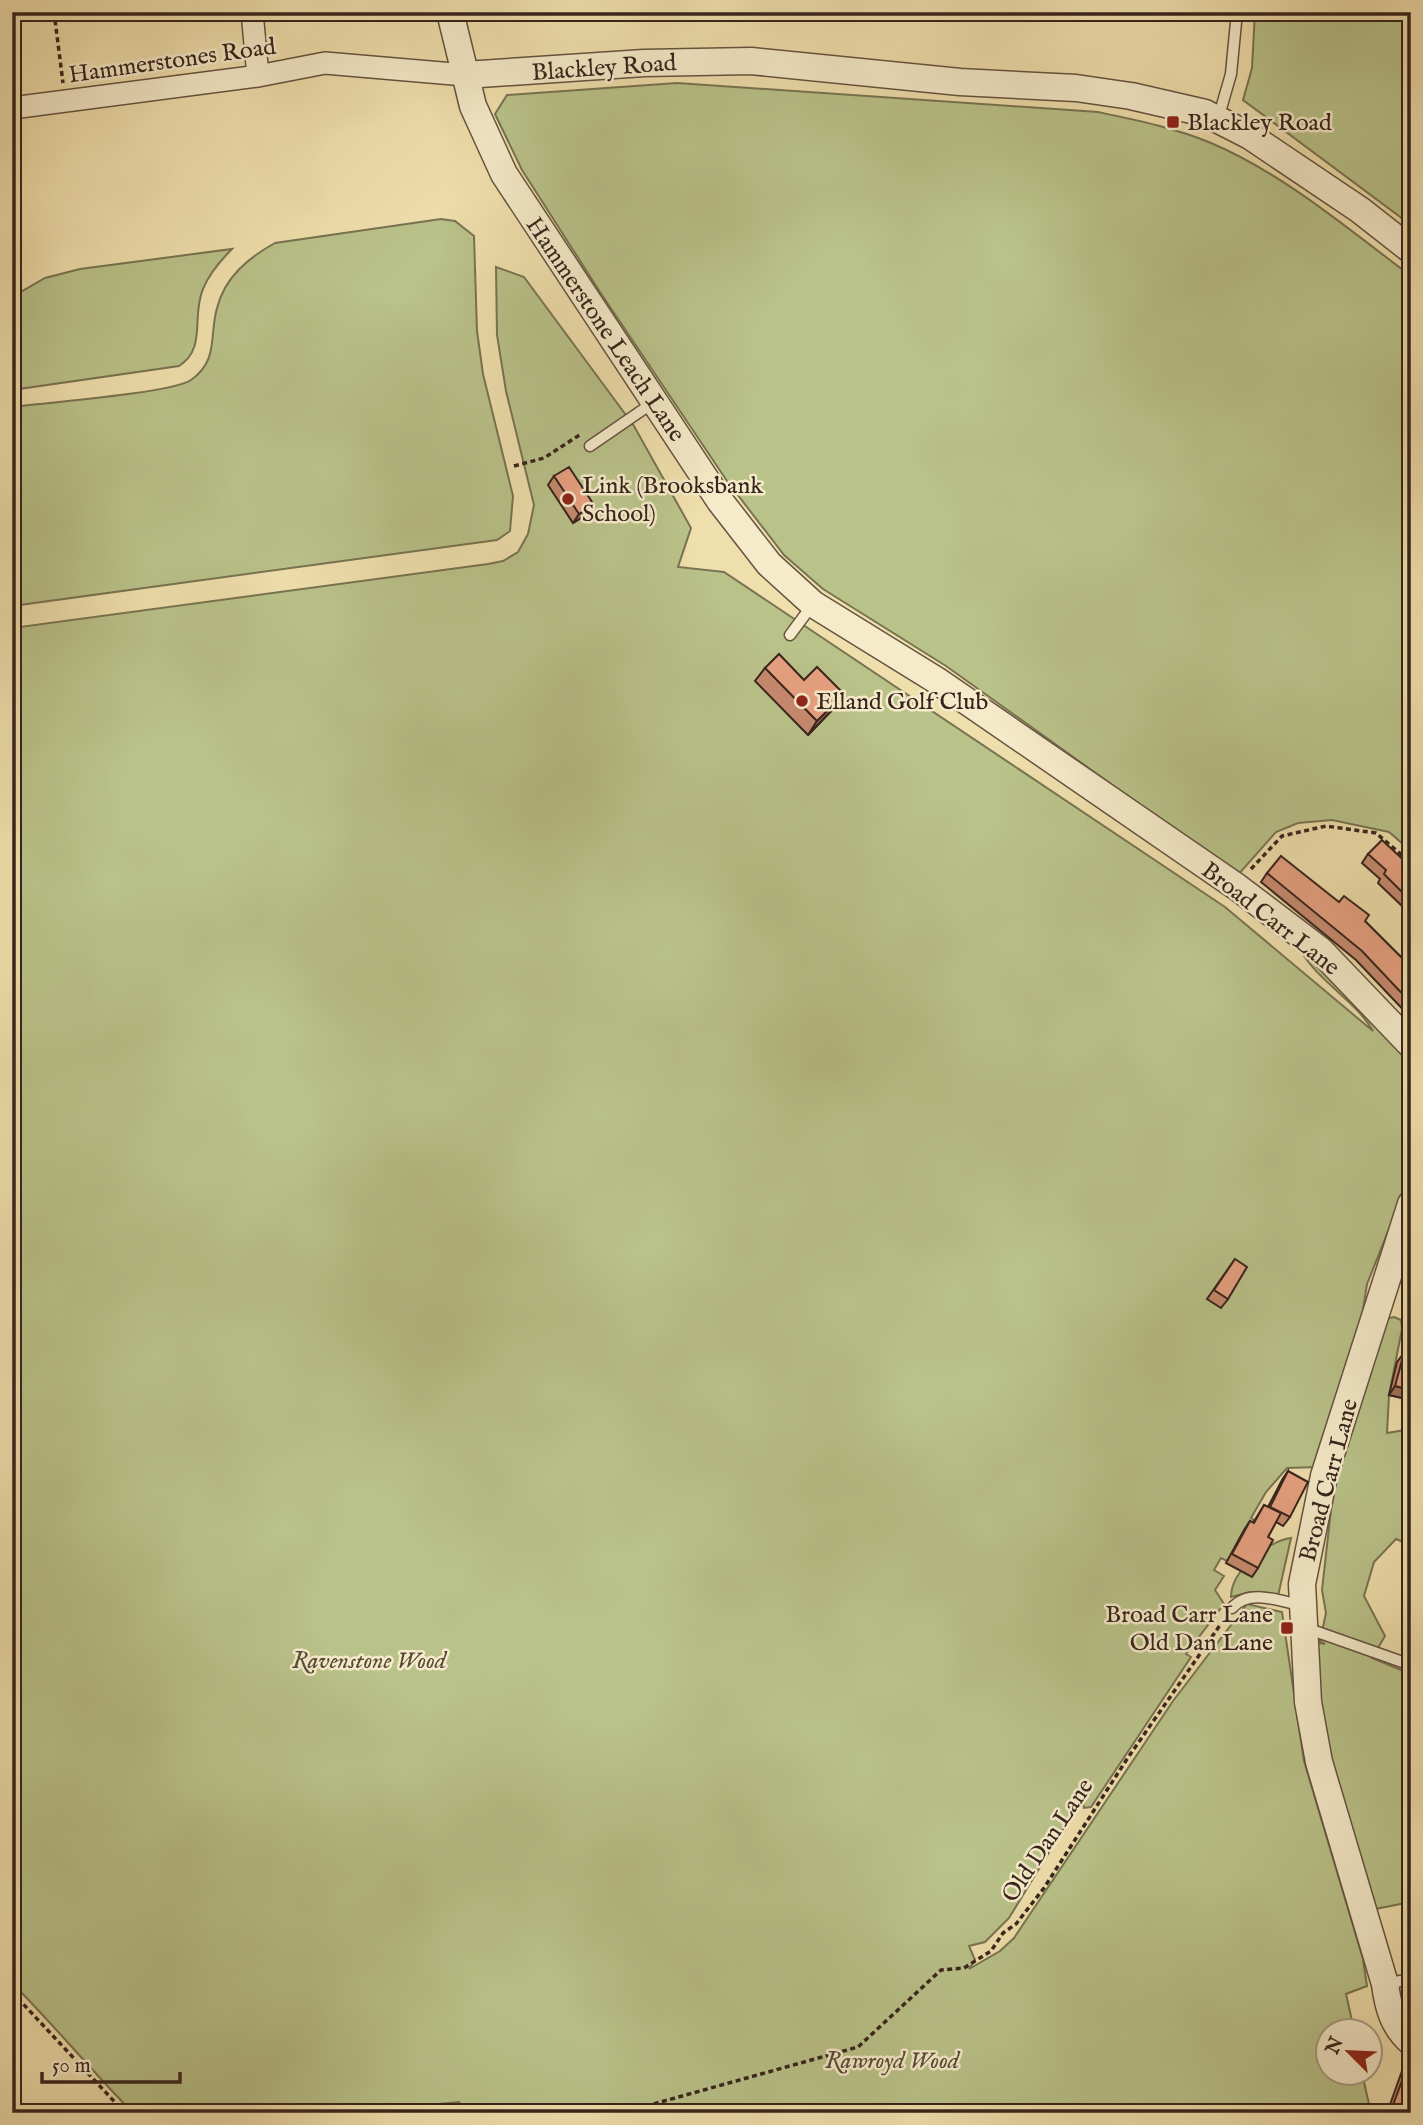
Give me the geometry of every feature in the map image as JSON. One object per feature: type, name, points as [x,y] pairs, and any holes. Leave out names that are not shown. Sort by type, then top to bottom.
[{"type":"street","points":[[252,12],[258,76]]},
{"type":"street","name":"Hammerstone Leach Lane","points":[[450,12],[479,124],[504,174],[654,402],[756,549],[797,592],[813,604],[936,680],[1118,807]]},
{"type":"street","name":"Blackley Road","points":[[465,75],[644,63],[751,61],[960,82],[1102,91],[1178,105],[1218,119],[1250,136],[1324,185],[1411,250]]},
{"type":"street","name":"Hammerstones Road","points":[[12,108],[258,76],[325,63],[465,75]]},
{"type":"street","name":"Broad Carr Lane","points":[[1118,807],[1237,887],[1320,950],[1411,1045]]},
{"type":"street","name":"Broad Carr Lane","points":[[1411,1204],[1324,1476],[1304,1561],[1303,1617],[1308,1702],[1319,1762],[1395,2023],[1411,2042]]},
{"type":"lane","points":[[1218,119],[1231,74],[1237,12]]},
{"type":"lane","points":[[590,446],[654,402]]},
{"type":"lane","points":[[790,635],[813,604]]},
{"type":"lane","points":[[1232,1608],[1247,1597],[1303,1617],[1411,1665]]},
{"type":"lane","points":[[1385,1984],[1411,1979]]},
{"type":"path","points":[[54,12],[64,103]]},
{"type":"path","points":[[514,466],[544,458],[591,427]]},
{"type":"path","points":[[1237,887],[1274,842],[1289,832],[1311,827],[1326,826],[1377,833],[1411,863]]},
{"type":"path","name":"Old Dan Lane","points":[[621,2113],[858,2047],[941,1970],[964,1968],[992,1951],[1003,1934],[1016,1924],[1044,1888],[1127,1759],[1232,1608]]},
{"type":"path","points":[[12,1992],[125,2113]]},
{"type":"green space","points":[[1255,12],[1411,12],[1411,225],[1243,100],[1252,68]]},
{"type":"green space","points":[[677,83],[1098,112],[1155,125],[1211,143],[1264,170],[1315,204],[1411,276],[1411,851],[1389,832],[1332,820],[1298,823],[1276,832],[1238,875],[946,666],[823,589],[784,555],[727,481],[600,292],[522,170],[495,114],[507,95]]},
{"type":"green space","points":[[441,219],[455,221],[474,236],[477,331],[483,374],[513,496],[510,531],[497,540],[12,606],[12,407],[134,393],[179,385],[191,380],[206,364],[212,347],[217,308],[226,287],[247,262],[265,249],[275,243]]},
{"type":"green space","points":[[232,249],[205,283],[198,310],[196,341],[188,359],[179,366],[12,390],[12,297],[45,278],[80,269]]},
{"type":"green space","points":[[496,267],[524,277],[634,426],[691,528],[678,567],[724,572],[1225,907],[1373,1031],[1357,1010],[1317,972],[1301,951],[1411,1035],[1411,1174],[1367,1284],[1357,1348],[1319,1467],[1287,1468],[1266,1492],[1251,1518],[1254,1520],[1227,1561],[1221,1558],[1214,1570],[1224,1576],[1215,1590],[1224,1604],[1186,1654],[1191,1657],[1091,1807],[1084,1808],[1082,1798],[1009,1918],[985,1942],[969,1946],[975,1960],[969,1969],[1000,1951],[1014,1938],[1173,1701],[1247,1604],[1282,1612],[1304,1761],[1363,1959],[1367,1986],[1346,1994],[1351,2016],[1314,2016],[1314,2086],[1365,2086],[1371,2113],[439,2113],[460,2102],[406,2107],[414,2113],[133,2113],[12,1983],[12,628],[488,564],[503,561],[518,552],[528,534],[534,505],[506,391],[497,335]]},
{"type":"green space","points":[[1394,1317],[1401,1320],[1402,1329],[1389,1395],[1387,1433],[1411,1429],[1411,1545],[1396,1539],[1374,1562],[1364,1596],[1385,1636],[1372,1658],[1411,1674],[1411,1902],[1375,1909],[1327,1758],[1314,1642],[1325,1644],[1320,1641],[1326,1613],[1322,1590],[1335,1474],[1385,1319]]},
{"type":"green space","points":[[1291,1538],[1278,1596],[1250,1592],[1231,1597],[1237,1577],[1252,1559],[1272,1545]]},
{"type":"building","points":[[569,467],[594,505],[579,514],[554,476]]},
{"type":"building","points":[[779,654],[804,680],[817,667],[844,694],[817,721],[765,668]]},
{"type":"building","points":[[1382,840],[1411,867],[1411,893],[1407,897],[1384,874],[1386,870],[1368,854]]},
{"type":"building","points":[[1281,856],[1339,902],[1344,896],[1369,915],[1365,921],[1411,967],[1411,1003],[1362,951],[1267,873]]},
{"type":"building","points":[[1235,1259],[1247,1267],[1228,1299],[1214,1290]]},
{"type":"building","points":[[1404,1353],[1411,1355],[1411,1390],[1395,1386]]},
{"type":"building","points":[[1288,1471],[1308,1482],[1290,1517],[1270,1507]]},
{"type":"building","points":[[1264,1505],[1281,1513],[1268,1537],[1273,1540],[1258,1568],[1232,1554],[1250,1521],[1254,1523]]},
{"type":"building","points":[[1409,2062],[1411,2113],[1390,2113]]},
{"type":"place","name":"Blackley Road","points":[[1173,122]]},
{"type":"place","name":"Link (Brooksbank School)","points":[[568,499]]},
{"type":"place","name":"Elland Golf Club","points":[[802,701]]},
{"type":"place","name":"Broad Carr Lane Old Dan Lane","points":[[1287,1628]]},
{"type":"park label","name":"Ravenstone Wood","points":[[369,1660]]},
{"type":"park label","name":"Rawroyd Wood","points":[[892,2060]]}]
